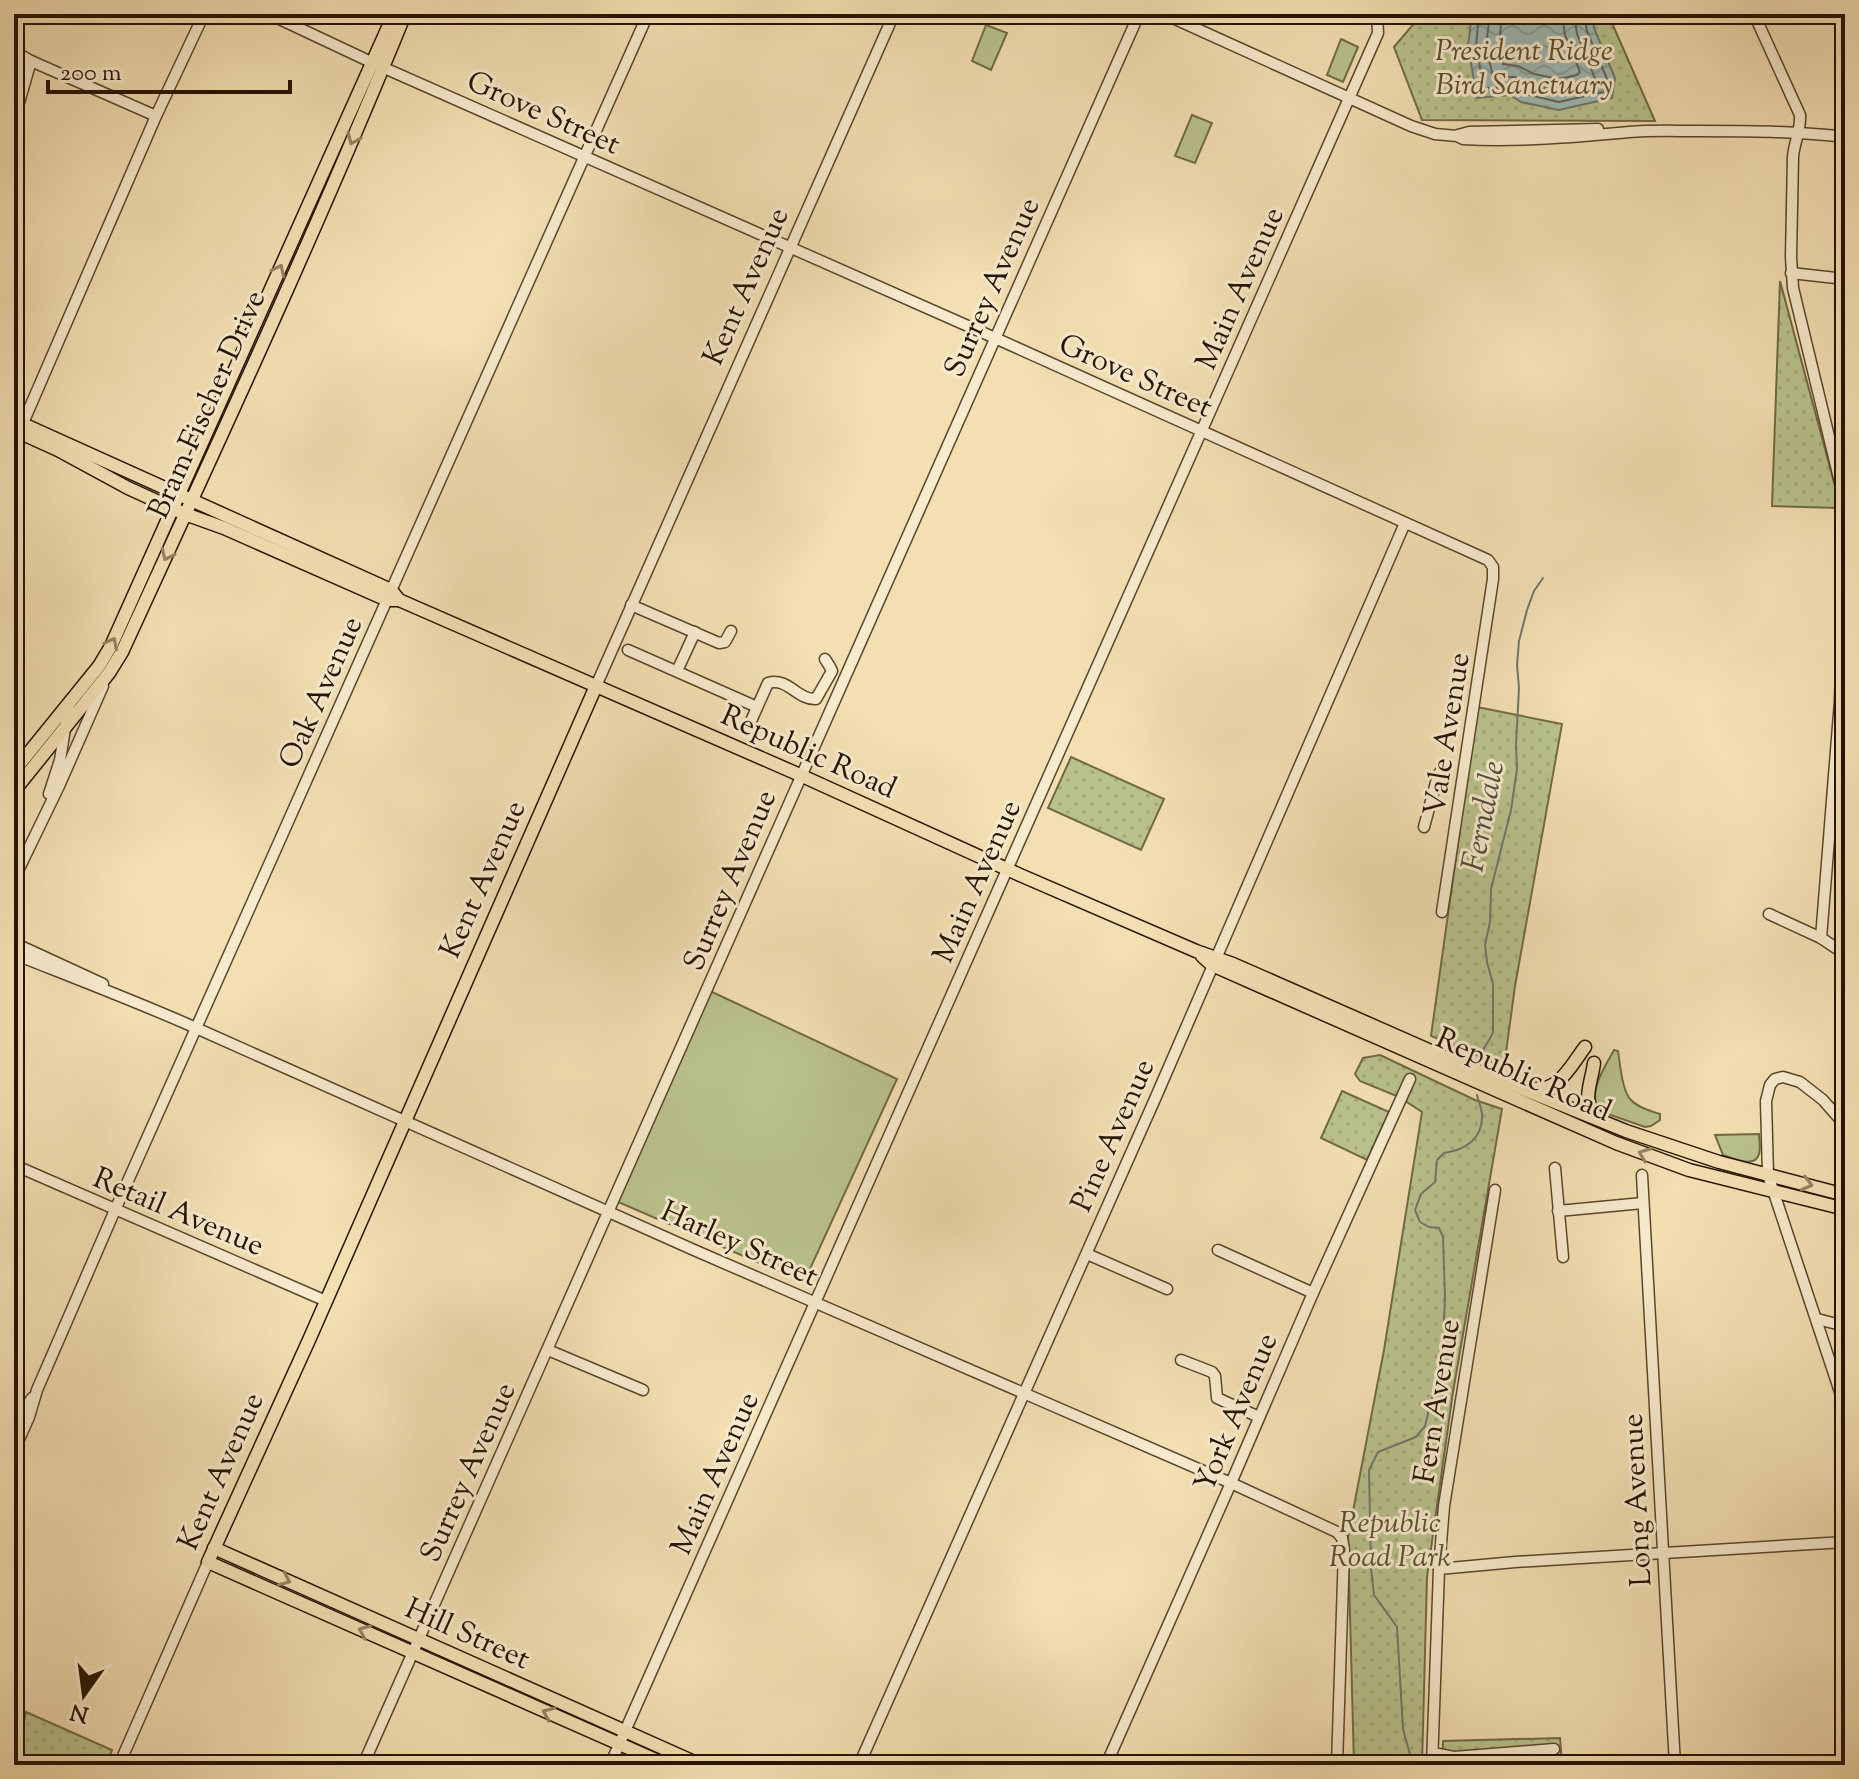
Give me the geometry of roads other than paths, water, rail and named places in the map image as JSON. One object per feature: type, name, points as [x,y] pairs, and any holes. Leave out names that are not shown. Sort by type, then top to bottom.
[{"type":"main road","name":"Bram Fischer Drive","points":[[14,791],[109,673],[122,652],[293,276],[378,65],[394,14]]},
{"type":"main road","name":"Bram Fischer Drive","points":[[14,771],[99,666],[111,646],[178,494],[378,65],[405,14]]},
{"type":"main road","name":"Republic Road","points":[[18,426],[178,494],[392,597]]},
{"type":"main road","name":"Republic Road","points":[[18,426],[128,488],[185,514],[392,597],[800,775],[1616,1143],[1689,1170],[1845,1209]]},
{"type":"main road","name":"Kent Avenue","points":[[208,1562],[596,686]]},
{"type":"main road","name":"Republic Road","points":[[1214,961],[1600,1121],[1676,1149],[1845,1195]]},
{"type":"main road","points":[[1503,1082],[1547,1089],[1561,1079],[1585,1047]]},
{"type":"main road","points":[[1594,1063],[1587,1098],[1590,1109],[1600,1121]]},
{"type":"main road","name":"Hill Street","points":[[214,1548],[701,1765]]},
{"type":"main road","name":"Hill Street","points":[[208,1562],[667,1765]]},
{"type":"street","points":[[18,426],[204,14]]},
{"type":"street","name":"Oak Avenue","points":[[14,1451],[115,1210],[392,597],[648,14]]},
{"type":"street","name":"Kent Avenue","points":[[596,686],[894,14]]},
{"type":"street","name":"Surrey Avenue","points":[[363,1765],[1139,14]]},
{"type":"street","points":[[1164,14],[1425,131],[1457,136],[1469,132],[1609,129],[1629,132],[1799,131],[1845,137]]},
{"type":"street","name":"Main Avenue","points":[[610,1765],[1350,98],[1378,33],[1377,14]]},
{"type":"street","points":[[1754,14],[1801,120],[1793,157],[1791,273],[1845,503]]},
{"type":"street","name":"Grove Street","points":[[273,16],[1483,556],[1491,563]]},
{"type":"street","points":[[14,51],[156,116]]},
{"type":"street","points":[[14,120],[31,61]]},
{"type":"street","points":[[1791,273],[1845,279]]},
{"type":"street","name":"Pine Avenue","points":[[859,1765],[1087,1254],[1405,523]]},
{"type":"street","points":[[1821,938],[1840,701],[1845,545]]},
{"type":"street","name":"Vale Avenue","points":[[1442,912],[1455,770],[1493,579],[1491,563]]},
{"type":"street","points":[[631,605],[723,643],[731,631]]},
{"type":"street","points":[[677,671],[695,632]]},
{"type":"street","points":[[628,650],[757,707]]},
{"type":"street","points":[[747,730],[771,681],[780,682],[808,699],[816,699],[832,671],[825,659]]},
{"type":"street","points":[[14,879],[109,673]]},
{"type":"street","points":[[38,826],[60,760],[69,704]]},
{"type":"street","points":[[1424,827],[1438,775],[1443,768],[1455,770]]},
{"type":"street","points":[[1769,914],[1821,938],[1845,954]]},
{"type":"street","name":"Harley Street","points":[[14,943],[96,980],[118,994]]},
{"type":"street","name":"Harley Street","points":[[14,954],[118,994],[1332,1529],[1342,1538],[1344,1557],[1337,1765]]},
{"type":"street","points":[[1845,1125],[1823,1100],[1800,1082],[1783,1077],[1775,1079],[1770,1085],[1767,1092],[1768,1175],[1845,1407]]},
{"type":"street","name":"York Avenue","points":[[1106,1765],[1410,1079]]},
{"type":"street","name":"Retail Avenue","points":[[14,1165],[326,1301]]},
{"type":"street","points":[[1555,1168],[1563,1257]]},
{"type":"street","name":"Long Avenue","points":[[1642,1175],[1675,1765]]},
{"type":"street","name":"Fern Avenue","points":[[1433,1759],[1444,1506],[1495,1190]]},
{"type":"street","points":[[1558,1211],[1643,1203]]},
{"type":"street","points":[[1218,1250],[1313,1293]]},
{"type":"street","points":[[1087,1254],[1167,1289]]},
{"type":"street","points":[[1817,1319],[1845,1326]]},
{"type":"street","points":[[548,1350],[643,1390]]},
{"type":"street","points":[[1181,1360],[1212,1372],[1217,1398],[1259,1417]]},
{"type":"street","name":"Oak Avenue","points":[[14,1427],[37,1390]]},
{"type":"street","points":[[1439,1569],[1845,1542]]},
{"type":"street","name":"Kent Avenue","points":[[119,1765],[208,1562]]},
{"type":"street","points":[[1433,1759],[1454,1757],[1485,1760],[1554,1749]]},
{"type":"water","points":[[1472,14],[1591,14],[1615,78],[1612,98],[1559,110],[1521,102],[1510,95],[1477,98],[1468,46]]},
{"type":"waterway","name":"Ferndale","points":[[1480,1061],[1493,1032],[1493,984],[1485,945],[1490,922],[1491,889],[1511,810],[1517,769],[1519,641],[1534,591],[1543,578]]},
{"type":"waterway","name":"Ferndale","points":[[1413,1765],[1403,1729],[1397,1627],[1374,1595],[1369,1470],[1378,1452],[1416,1437],[1425,1426],[1446,1341],[1443,1237],[1439,1228],[1420,1222],[1415,1210],[1421,1194],[1435,1182],[1437,1160],[1444,1153],[1472,1142],[1480,1130],[1482,1112],[1477,1095]]},
{"type":"park label","name":"President Ridge Bird Sanctuary","points":[[1524,67]]},
{"type":"park label","name":"Republic Road Park","points":[[1390,1539]]}]
